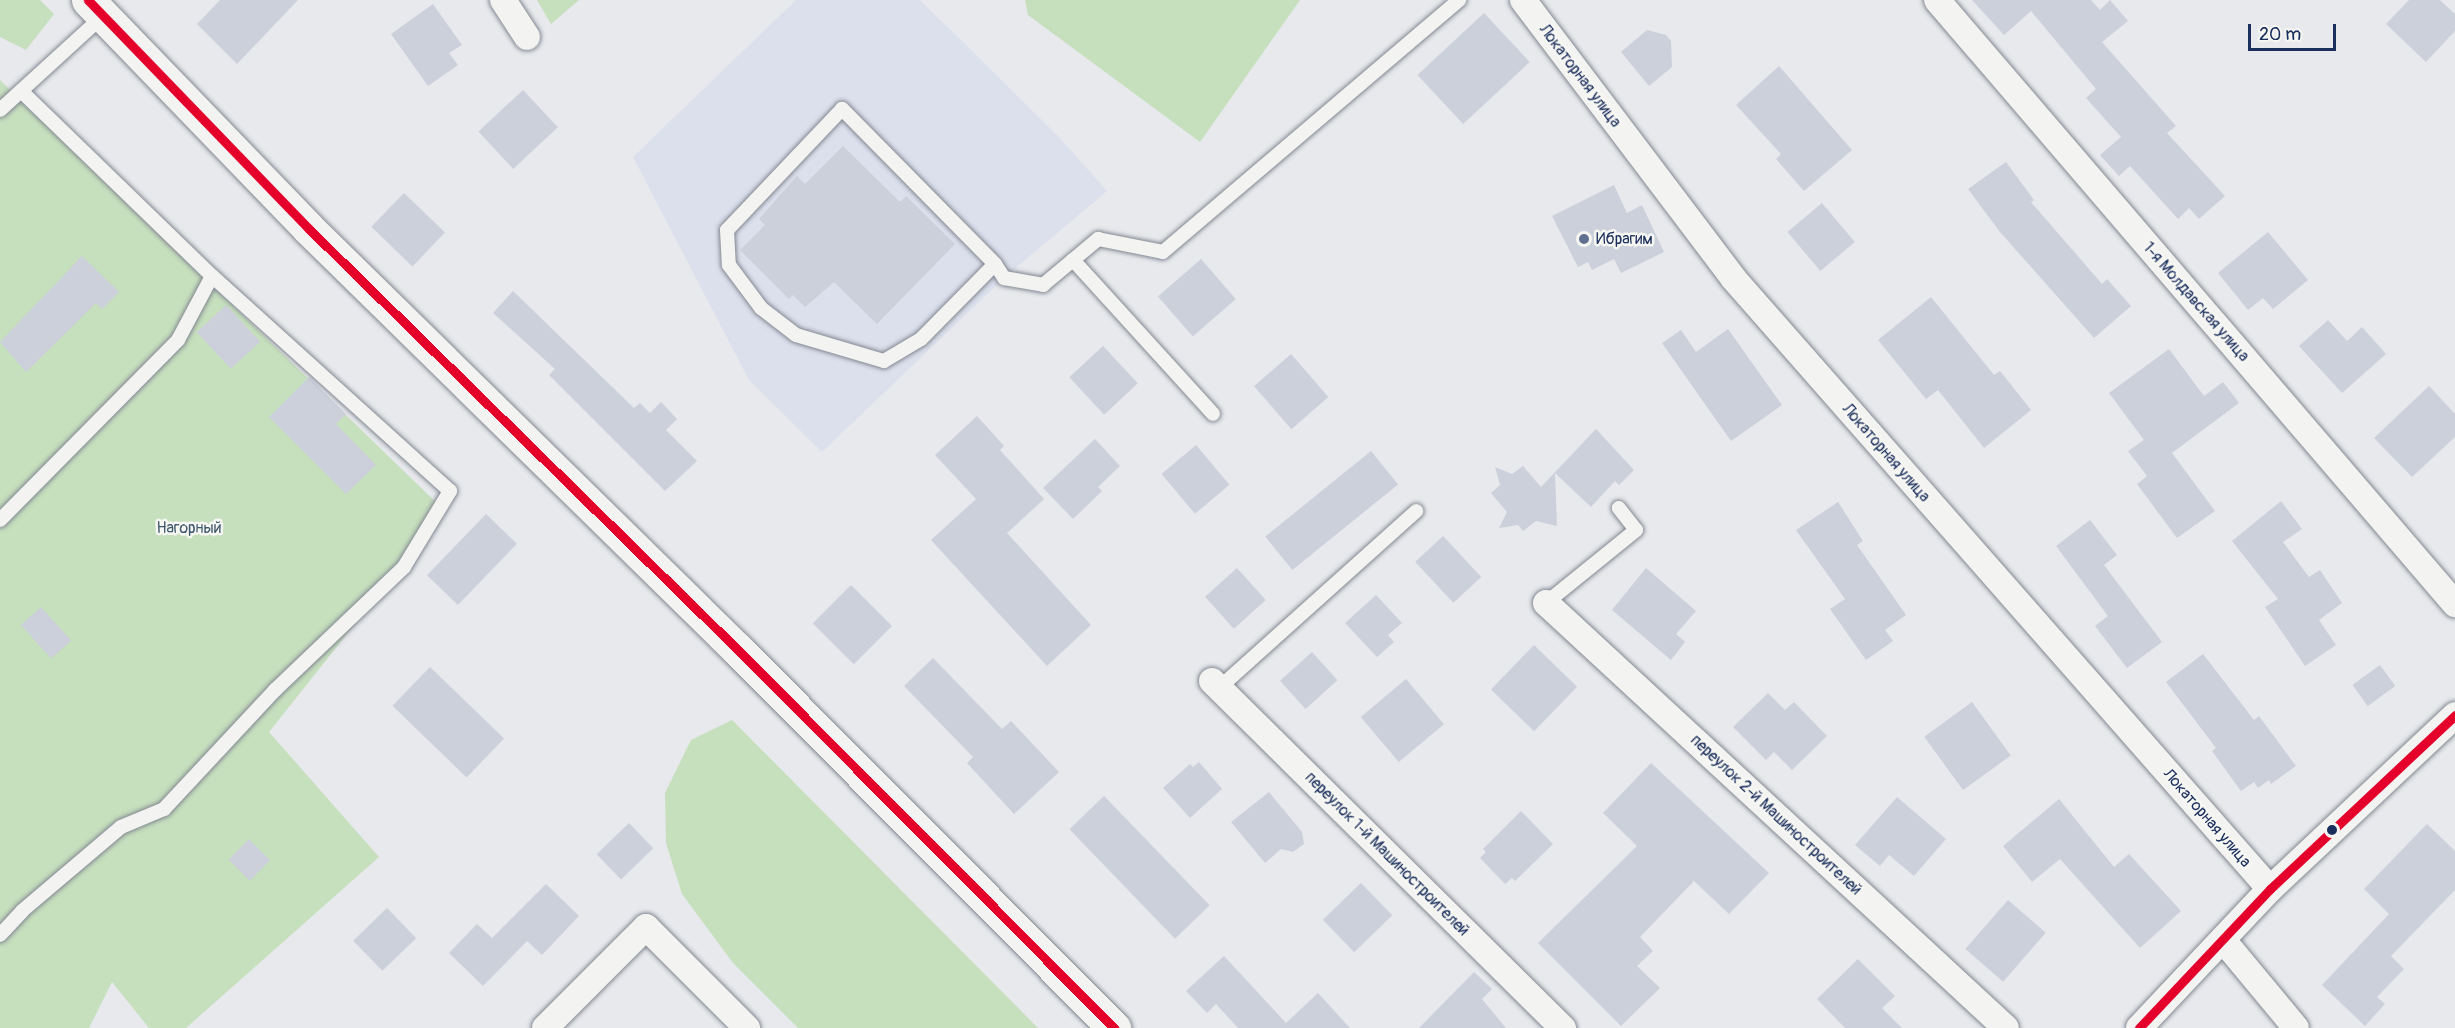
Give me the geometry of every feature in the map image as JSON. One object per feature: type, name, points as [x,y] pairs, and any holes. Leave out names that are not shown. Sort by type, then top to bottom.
[{"type":"street","points":[[502,0],[527,37]]},
{"type":"street","name":"Локаторная улица","points":[[1522,0],[1733,278],[2270,889]]},
{"type":"street","name":"1-я Молдавская улица","points":[[1937,0],[2455,604]]},
{"type":"street","points":[[96,8],[308,228],[737,649],[1114,1028]]},
{"type":"street","name":"переулок 2-й Машиностроителей","points":[[1546,603],[2006,1028]]},
{"type":"street","name":"переулок 1-й Машиностроителей","points":[[1215,684],[1563,1028]]},
{"type":"street","points":[[2139,1028],[2270,889],[2455,715]]},
{"type":"street","points":[[544,1028],[646,927],[747,1028]]},
{"type":"street","points":[[2223,940],[2296,1028]]},
{"type":"lane","points":[[995,264],[921,339],[884,361],[796,335],[761,308],[729,265],[727,230],[842,109],[995,264],[1004,278],[1043,285],[1098,239],[1163,252],[1459,0]]},
{"type":"lane","points":[[0,110],[21,91],[96,8]]},
{"type":"lane","points":[[0,935],[22,911],[121,827],[164,809],[275,690],[404,567],[450,491],[212,276],[21,91]]},
{"type":"lane","points":[[1073,260],[1213,414]]},
{"type":"lane","points":[[0,520],[178,340],[212,276]]},
{"type":"lane","points":[[1546,603],[1636,530],[1619,508]]},
{"type":"lane","points":[[1215,684],[1416,511]]},
{"type":"shaded area","points":[[796,0],[920,0],[1057,135],[1107,191],[1004,278],[822,452],[749,380],[633,157]]},
{"type":"green space","points":[[0,0],[40,0],[54,14],[26,50],[0,37]]},
{"type":"green space","points":[[537,0],[579,0],[551,24]]},
{"type":"green space","points":[[1025,0],[1300,0],[1200,142],[1028,15]]},
{"type":"green space","name":"Нагорный","points":[[0,80],[445,511],[269,732],[379,857],[186,1028],[149,1028],[112,982],[89,1028],[0,1028]]},
{"type":"green space","points":[[732,720],[1038,1028],[798,1028],[733,963],[682,894],[666,843],[665,793],[691,740]]},
{"type":"building","points":[[220,0],[298,0],[237,64],[197,24]]},
{"type":"building","points":[[1972,0],[2091,0],[2100,10],[2110,0],[2128,21],[2102,42],[2176,126],[2167,133],[2225,196],[2199,219],[2189,208],[2178,219],[2130,166],[2119,176],[2100,155],[2121,137],[2086,98],[2096,89],[2031,11],[2004,35]]},
{"type":"building","points":[[2409,0],[2440,0],[2455,14],[2455,31],[2426,62],[2386,24]]},
{"type":"building","points":[[433,4],[462,45],[449,53],[458,65],[428,86],[391,34]]},
{"type":"building","points":[[1484,13],[1530,62],[1463,124],[1417,75]]},
{"type":"building","points":[[1647,30],[1666,35],[1671,41],[1672,67],[1649,86],[1621,52]]},
{"type":"building","points":[[1779,66],[1852,150],[1804,191],[1776,159],[1781,154],[1736,105]]},
{"type":"building","points":[[523,90],[558,127],[513,169],[478,132]]},
{"type":"building","points":[[843,146],[900,202],[906,196],[955,244],[877,324],[834,282],[805,307],[793,295],[789,299],[740,250],[765,225],[759,219],[797,176],[805,184]]},
{"type":"building","points":[[2006,162],[2034,200],[2031,202],[2102,284],[2107,279],[2131,306],[2094,338],[2000,232],[1968,189]]},
{"type":"building","points":[[1614,185],[1627,213],[1642,205],[1664,252],[1621,273],[1614,259],[1592,270],[1588,262],[1578,267],[1552,216]]},
{"type":"building","points":[[404,193],[445,233],[412,266],[371,227]]},
{"type":"building","points":[[1822,203],[1855,242],[1820,271],[1788,232]]},
{"type":"building","points":[[2268,232],[2308,280],[2273,309],[2263,298],[2248,310],[2218,273]]},
{"type":"building","points":[[82,256],[119,292],[102,309],[96,303],[26,372],[0,342]]},
{"type":"building","points":[[1201,259],[1236,299],[1193,336],[1158,296]]},
{"type":"building","points":[[513,291],[634,408],[640,403],[650,413],[661,402],[677,419],[666,430],[697,461],[665,491],[549,375],[555,369],[493,313]]},
{"type":"building","points":[[1931,297],[1994,375],[2000,371],[2031,410],[1984,448],[1938,390],[1926,399],[1878,340]]},
{"type":"building","points":[[226,305],[260,342],[231,369],[197,332]]},
{"type":"building","points":[[2328,320],[2347,341],[2362,327],[2386,354],[2342,393],[2299,346]]},
{"type":"building","points":[[1728,329],[1782,405],[1731,441],[1662,343],[1681,330],[1696,352]]},
{"type":"building","points":[[1103,346],[1138,383],[1104,415],[1069,377]]},
{"type":"building","points":[[2169,349],[2204,396],[2223,382],[2239,403],[2172,453],[2215,511],[2177,538],[2137,484],[2147,476],[2128,451],[2144,440],[2109,393]]},
{"type":"building","points":[[1291,354],[1328,397],[1291,429],[1254,386]]},
{"type":"building","points":[[309,377],[346,414],[336,424],[376,465],[346,494],[269,417]]},
{"type":"building","points":[[2429,386],[2455,414],[2455,437],[2412,477],[2374,438]]},
{"type":"building","points":[[977,416],[1004,446],[1000,450],[1044,499],[1007,533],[1091,625],[1047,666],[931,540],[976,499],[935,455]]},
{"type":"building","points":[[1596,429],[1634,470],[1619,485],[1615,481],[1591,507],[1555,473],[1557,526],[1536,521],[1523,531],[1518,525],[1499,528],[1507,512],[1491,493],[1500,485],[1495,467],[1512,474],[1523,466],[1541,487]]},
{"type":"building","points":[[1095,439],[1120,466],[1098,487],[1102,491],[1073,519],[1043,488]]},
{"type":"building","points":[[1196,445],[1229,485],[1195,514],[1162,474]]},
{"type":"building","points":[[1371,451],[1398,484],[1292,570],[1265,537]]},
{"type":"building","points":[[2281,501],[2302,529],[2283,542],[2309,577],[2320,570],[2342,603],[2319,620],[2336,645],[2305,666],[2265,607],[2278,599],[2232,541]]},
{"type":"building","points":[[1838,502],[1863,541],[1857,545],[1906,615],[1885,630],[1893,641],[1866,660],[1830,609],[1845,599],[1796,530]]},
{"type":"building","points":[[486,514],[517,544],[458,605],[427,575]]},
{"type":"building","points":[[2090,520],[2117,555],[2104,565],[2162,642],[2127,668],[2095,626],[2108,616],[2056,546]]},
{"type":"building","points":[[1443,536],[1481,577],[1453,603],[1415,562]]},
{"type":"building","points":[[1237,568],[1266,600],[1234,629],[1205,597]]},
{"type":"building","points":[[1646,568],[1696,611],[1676,634],[1685,642],[1671,660],[1612,610]]},
{"type":"building","points":[[851,585],[892,626],[854,664],[813,623]]},
{"type":"building","points":[[1376,595],[1402,623],[1388,635],[1394,642],[1377,657],[1345,623]]},
{"type":"building","points":[[41,607],[71,640],[51,659],[21,625]]},
{"type":"building","points":[[1534,645],[1577,687],[1534,731],[1491,690]]},
{"type":"building","points":[[1312,652],[1337,680],[1305,709],[1280,681]]},
{"type":"building","points":[[2203,654],[2254,720],[2259,716],[2296,766],[2271,784],[2269,780],[2258,788],[2254,782],[2241,791],[2212,751],[2216,748],[2166,682]]},
{"type":"building","points":[[933,658],[1002,729],[1011,721],[1059,772],[1014,814],[967,763],[973,757],[904,686]]},
{"type":"building","points":[[2380,665],[2395,686],[2368,706],[2352,685]]},
{"type":"building","points":[[430,667],[504,739],[467,777],[392,706]]},
{"type":"building","points":[[1406,679],[1444,724],[1399,762],[1361,717]]},
{"type":"building","points":[[1768,693],[1785,710],[1794,702],[1827,736],[1792,770],[1774,752],[1766,760],[1733,727]]},
{"type":"building","points":[[1972,702],[2011,755],[1963,790],[1924,737]]},
{"type":"building","points":[[1199,762],[1222,789],[1190,818],[1163,788],[1190,764],[1193,767]]},
{"type":"building","points":[[1651,763],[1769,873],[1729,914],[1694,881],[1640,937],[1653,951],[1637,966],[1660,988],[1621,1026],[1538,943],[1637,846],[1603,813]]},
{"type":"building","points":[[1269,792],[1302,832],[1304,844],[1293,852],[1281,849],[1265,863],[1231,822]]},
{"type":"building","points":[[1104,796],[1210,905],[1175,939],[1069,829]]},
{"type":"building","points":[[1897,797],[1946,839],[1914,876],[1889,855],[1880,866],[1855,845]]},
{"type":"building","points":[[2059,799],[2114,867],[2129,854],[2181,911],[2140,948],[2060,859],[2032,882],[2003,846]]},
{"type":"building","points":[[1521,811],[1553,844],[1515,881],[1512,878],[1505,884],[1480,858],[1486,852],[1483,849]]},
{"type":"building","points":[[629,823],[653,848],[621,879],[597,854]]},
{"type":"building","points":[[2427,824],[2455,851],[2455,890],[2391,956],[2404,969],[2377,997],[2385,1004],[2365,1026],[2322,985],[2389,914],[2364,889]]},
{"type":"building","points":[[249,839],[270,860],[250,881],[228,860]]},
{"type":"building","points":[[1361,883],[1392,915],[1354,952],[1323,920]]},
{"type":"building","points":[[546,884],[579,916],[542,955],[527,941],[483,986],[449,953],[477,924],[492,938]]},
{"type":"building","points":[[2008,900],[2046,933],[2003,982],[1965,949]]},
{"type":"building","points":[[387,908],[416,938],[382,971],[353,941]]},
{"type":"building","points":[[1224,956],[1286,1023],[1318,993],[1350,1028],[1238,1028],[1216,1004],[1207,1013],[1186,991]]},
{"type":"building","points":[[1858,959],[1895,996],[1882,1008],[1902,1028],[1845,1028],[1817,999]]},
{"type":"building","points":[[1474,972],[1492,989],[1482,999],[1506,1028],[1419,1028]]},
{"type":"transit line","points":[[88,0],[308,228],[737,649],[1114,1028]]},
{"type":"transit line","points":[[2139,1028],[2270,889],[2455,715]]},
{"type":"place","name":"Ибрагим","points":[[1584,239]]}]
